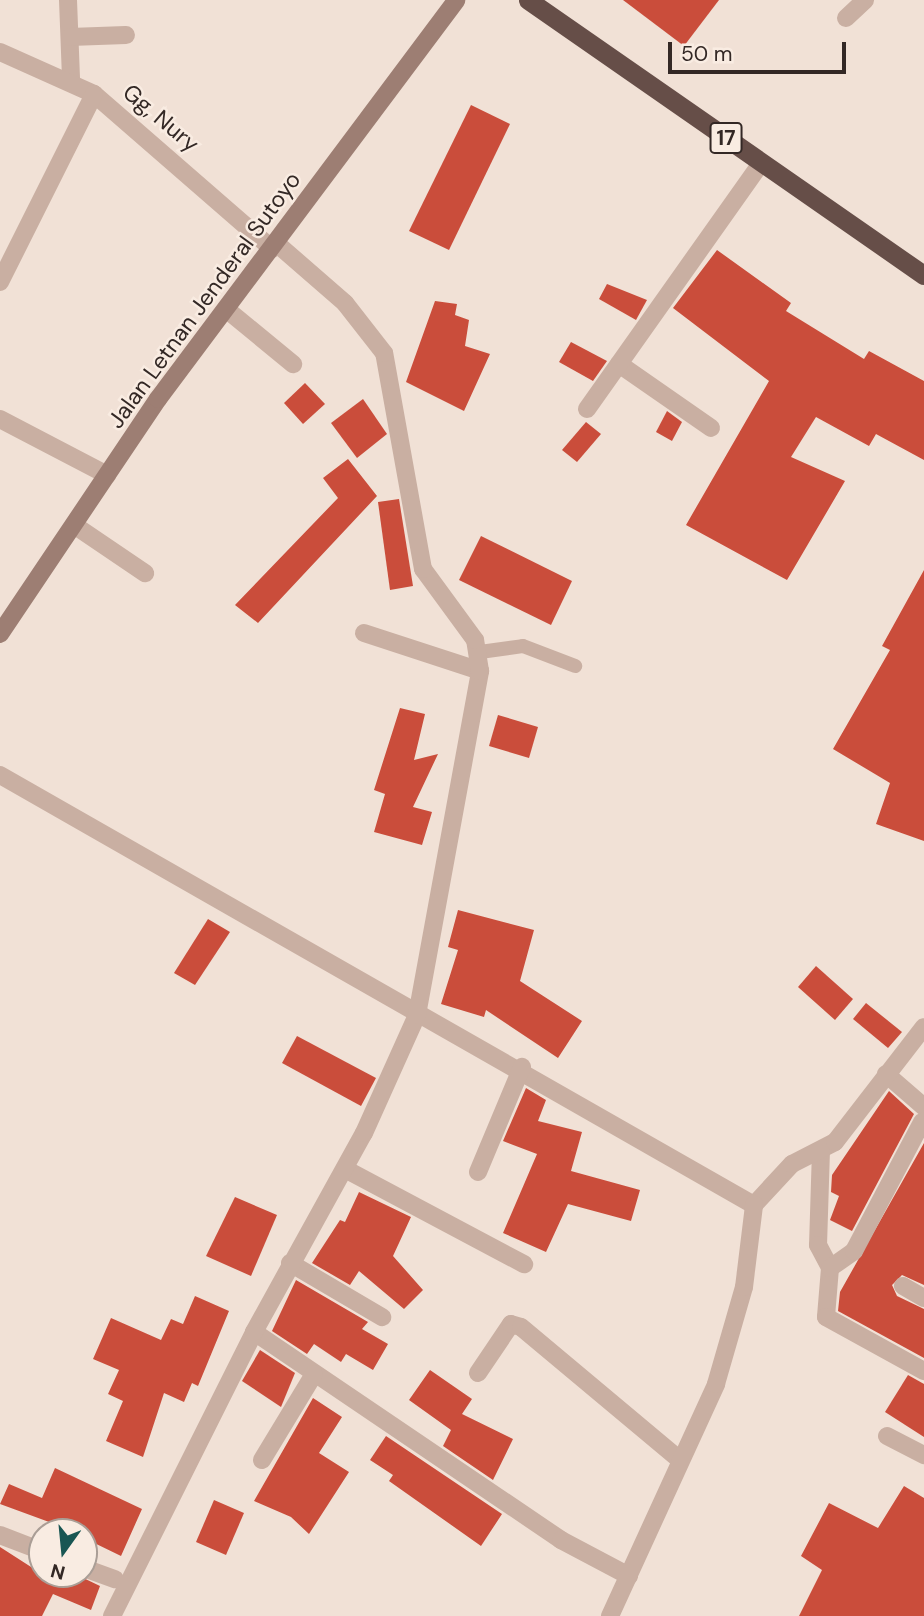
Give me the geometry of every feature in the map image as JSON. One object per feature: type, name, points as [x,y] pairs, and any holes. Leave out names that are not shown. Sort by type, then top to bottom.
[{"type":"highway","name":"17","points":[[528,0],[924,275]]},
{"type":"main road","name":"Jalan Letnan Jenderal Sutoyo","points":[[0,634],[107,475],[226,309],[394,87],[456,0]]},
{"type":"street","points":[[68,0],[71,79]]},
{"type":"street","points":[[846,18],[864,0]]},
{"type":"street","points":[[69,37],[126,35]]},
{"type":"street","name":"Gg, Nury","points":[[0,52],[71,79],[94,94],[345,303],[384,354],[424,569],[480,652]]},
{"type":"street","points":[[0,282],[94,94]]},
{"type":"street","points":[[587,409],[761,163]]},
{"type":"street","points":[[226,309],[293,364]]},
{"type":"street","points":[[620,364],[711,428]]},
{"type":"street","points":[[0,419],[107,475]]},
{"type":"street","points":[[74,525],[145,573]]},
{"type":"street","points":[[364,633],[480,671]]},
{"type":"street","points":[[112,1616],[254,1332],[290,1263],[345,1169],[417,1015],[480,671],[480,652]]},
{"type":"street","points":[[0,775],[417,1015],[522,1067],[754,1205]]},
{"type":"street","points":[[610,1616],[716,1384],[744,1287],[754,1205],[792,1164],[821,1150],[849,1127],[886,1074],[924,1027]]},
{"type":"street","points":[[478,1172],[522,1067]]},
{"type":"street","points":[[830,1268],[854,1251],[923,1114],[886,1074]]},
{"type":"street","points":[[821,1150],[818,1245],[830,1268],[826,1317],[924,1371]]},
{"type":"street","points":[[345,1169],[524,1264]]},
{"type":"street","points":[[290,1263],[382,1317]]},
{"type":"street","points":[[903,1286],[924,1298]]},
{"type":"street","points":[[478,1373],[511,1324],[521,1326],[680,1460]]},
{"type":"street","points":[[254,1332],[561,1541],[629,1576]]},
{"type":"street","points":[[262,1461],[314,1374]]},
{"type":"street","points":[[887,1436],[924,1455]]},
{"type":"street","points":[[0,1535],[28,1546]]},
{"type":"street","points":[[98,1573],[115,1580]]},
{"type":"lane","points":[[480,652],[523,646],[575,666]]},
{"type":"building","points":[[623,0],[719,0],[684,46]]},
{"type":"building","points":[[471,105],[510,124],[449,250],[409,231]]},
{"type":"building","points":[[717,250],[791,303],[786,311],[864,359],[869,351],[924,381],[924,460],[876,434],[869,446],[816,417],[791,457],[845,481],[787,580],[686,525],[769,381],[673,308]]},
{"type":"building","points":[[607,284],[647,300],[636,320],[599,299]]},
{"type":"building","points":[[435,301],[457,304],[455,315],[469,320],[465,346],[490,354],[464,411],[406,382]]},
{"type":"building","points":[[571,342],[607,361],[593,381],[559,362]]},
{"type":"building","points":[[305,383],[325,404],[303,424],[284,403]]},
{"type":"building","points":[[363,399],[387,434],[357,458],[331,423]]},
{"type":"building","points":[[667,411],[682,422],[672,441],[656,432]]},
{"type":"building","points":[[586,422],[601,434],[577,462],[562,450]]},
{"type":"building","points":[[348,459],[377,496],[258,623],[235,605],[338,498],[323,478]]},
{"type":"building","points":[[399,499],[413,586],[390,590],[378,502]]},
{"type":"building","points":[[481,536],[572,581],[551,625],[459,580]]},
{"type":"building","points":[[924,570],[924,841],[876,824],[890,783],[833,749],[890,650],[882,646]]},
{"type":"building","points":[[400,708],[425,714],[414,760],[438,754],[413,807],[432,812],[422,845],[374,832],[385,794],[374,790]]},
{"type":"building","points":[[498,715],[538,727],[529,758],[489,746]]},
{"type":"building","points":[[458,910],[534,930],[520,981],[582,1021],[558,1058],[486,1010],[484,1017],[441,1004],[458,950],[448,947]]},
{"type":"building","points":[[208,919],[230,932],[195,985],[174,973]]},
{"type":"building","points":[[816,966],[853,999],[835,1020],[798,987]]},
{"type":"building","points":[[866,1003],[902,1032],[888,1048],[853,1019]]},
{"type":"building","points":[[297,1036],[376,1078],[361,1106],[282,1063]]},
{"type":"building","points":[[526,1088],[546,1100],[538,1121],[582,1132],[571,1171],[640,1190],[631,1221],[568,1204],[546,1252],[503,1233],[537,1154],[503,1141]]},
{"type":"building","points":[[889,1091],[914,1114],[852,1231],[830,1220],[839,1196],[831,1192],[832,1175]]},
{"type":"building","points":[[924,1143],[924,1285],[902,1275],[892,1285],[897,1296],[924,1309],[924,1358],[838,1311],[840,1292]]},
{"type":"building","points":[[359,1192],[411,1217],[393,1256],[423,1290],[404,1309],[359,1271],[350,1285],[312,1263],[340,1220],[345,1222]]},
{"type":"building","points":[[235,1197],[277,1215],[251,1276],[206,1256]]},
{"type":"building","points":[[296,1280],[368,1322],[362,1329],[388,1344],[373,1370],[346,1354],[341,1362],[314,1344],[307,1354],[272,1331]]},
{"type":"building","points":[[195,1296],[229,1311],[198,1386],[192,1383],[184,1402],[164,1393],[143,1457],[106,1441],[123,1401],[108,1394],[119,1370],[93,1359],[111,1318],[161,1340],[171,1319],[183,1324]]},
{"type":"building","points":[[260,1350],[295,1373],[281,1407],[242,1381]]},
{"type":"building","points":[[430,1370],[472,1399],[462,1414],[513,1439],[493,1480],[443,1446],[451,1430],[409,1400]]},
{"type":"building","points":[[908,1375],[924,1384],[924,1437],[885,1412]]},
{"type":"building","points":[[313,1398],[342,1417],[319,1453],[349,1472],[309,1534],[291,1517],[254,1501]]},
{"type":"building","points":[[386,1436],[502,1514],[481,1546],[389,1481],[393,1475],[370,1460]]},
{"type":"building","points":[[55,1468],[142,1509],[121,1556],[98,1545],[98,1518],[38,1518],[0,1504],[9,1484],[42,1498]]},
{"type":"building","points":[[904,1486],[924,1498],[924,1616],[799,1616],[822,1570],[801,1556],[829,1503],[878,1528]]},
{"type":"building","points":[[214,1500],[244,1513],[226,1555],[196,1542]]},
{"type":"building","points":[[0,1547],[28,1565],[28,1588],[100,1586],[91,1610],[53,1594],[42,1616],[0,1616]]}]
